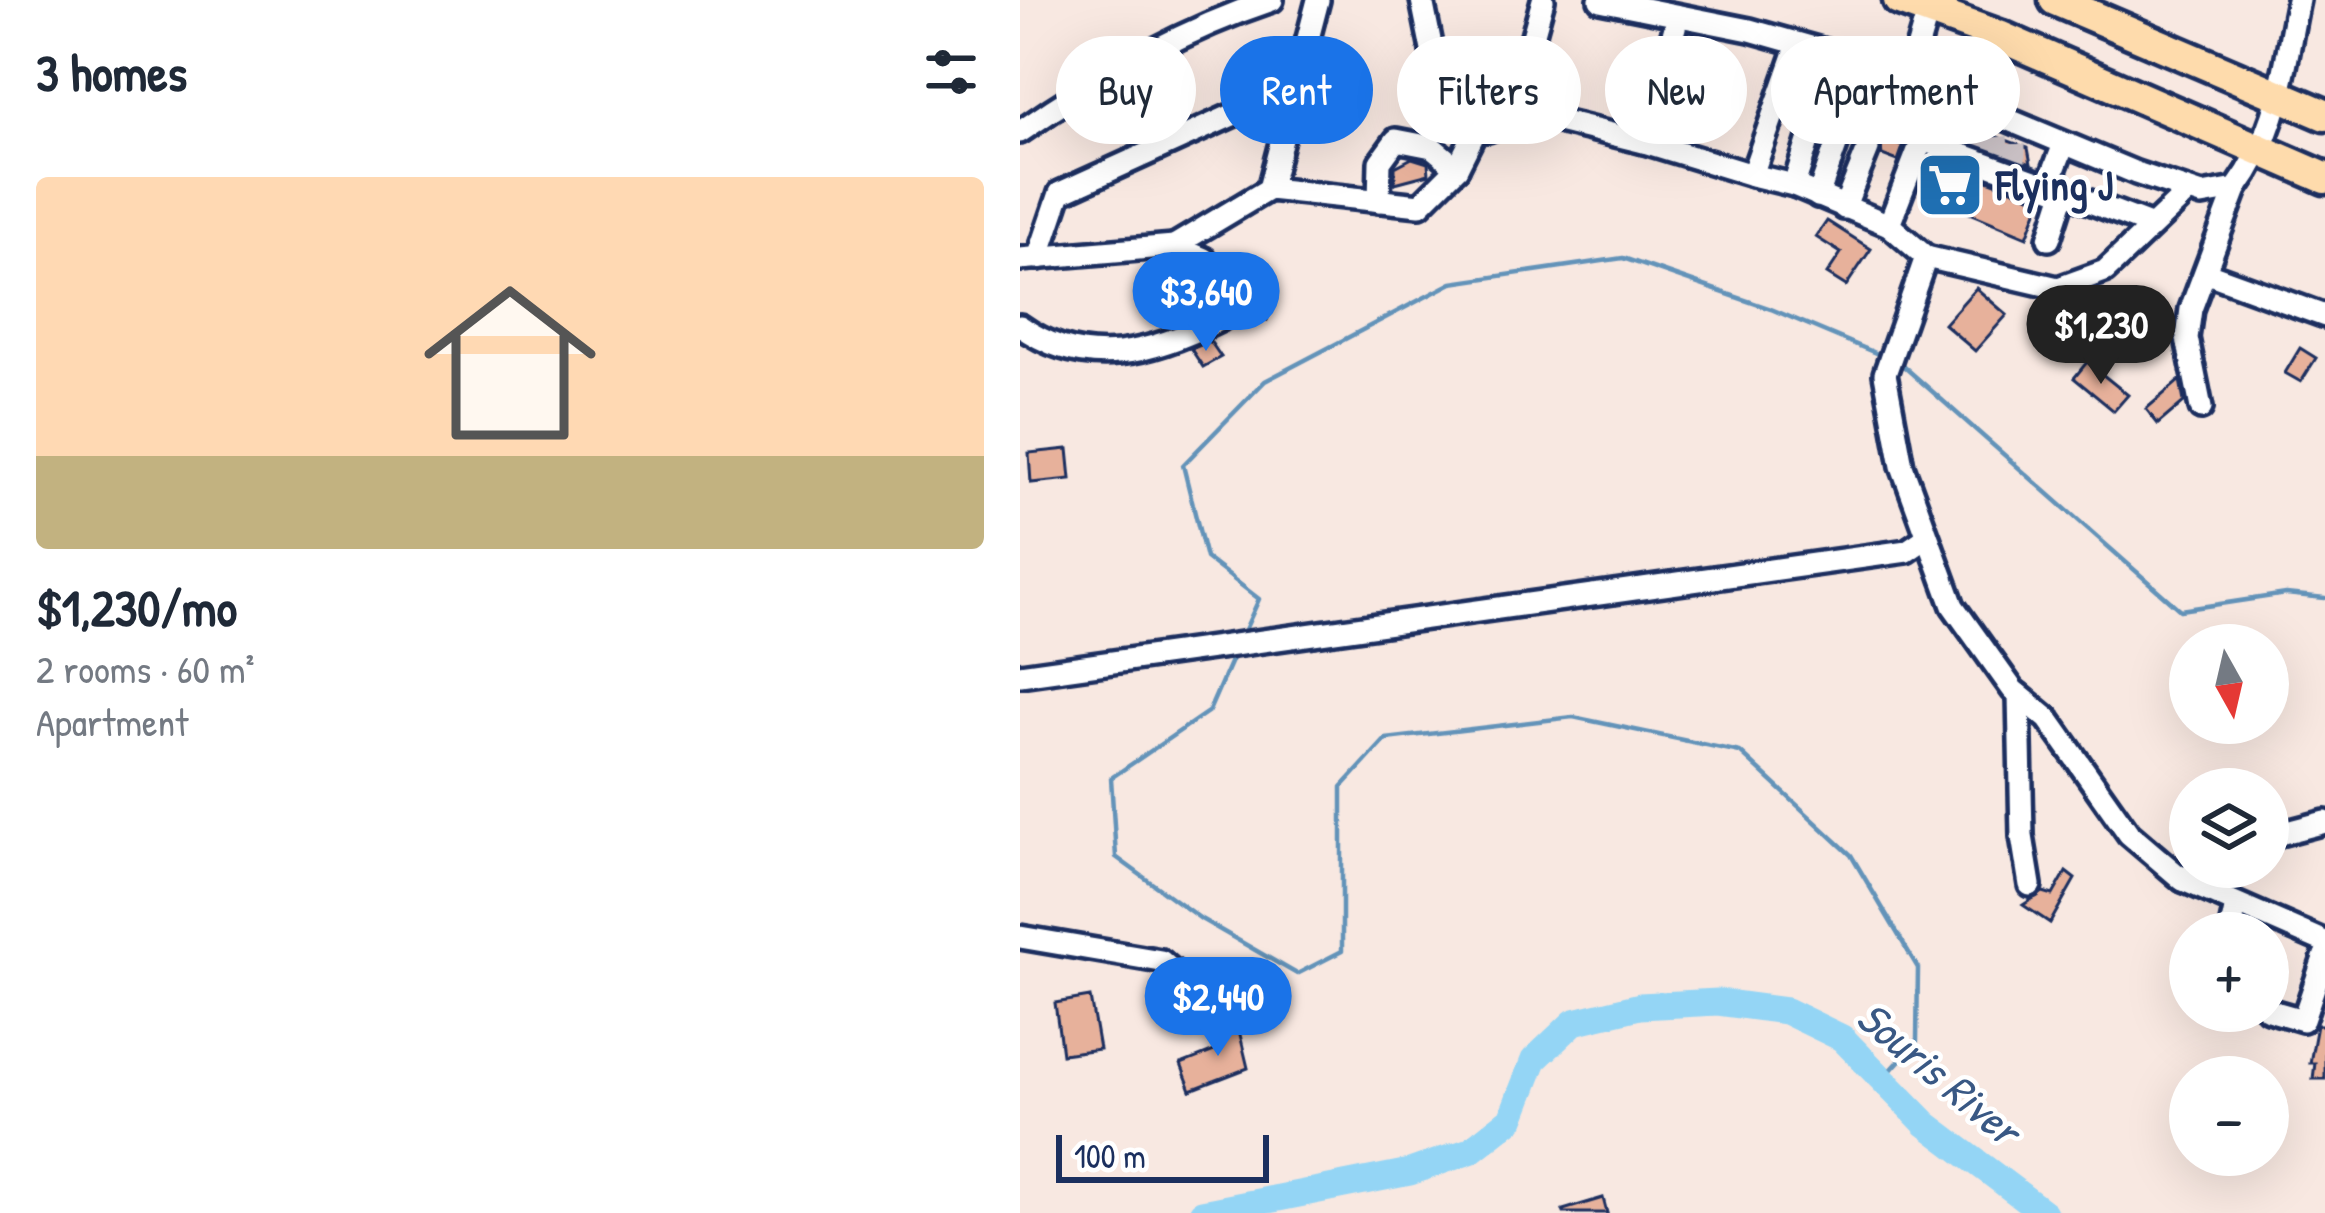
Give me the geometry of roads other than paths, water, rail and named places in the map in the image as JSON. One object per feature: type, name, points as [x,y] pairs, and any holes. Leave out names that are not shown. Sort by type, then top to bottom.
[{"type":"highway","points":[[2055,0],[2325,115]]},
{"type":"highway","points":[[1919,3],[2325,178]]},
{"type":"street","points":[[1020,132],[1113,72],[1212,22],[1272,0]]},
{"type":"street","points":[[1307,36],[1318,0]]},
{"type":"street","points":[[1422,0],[1429,36]]},
{"type":"street","points":[[1533,36],[1543,0]]},
{"type":"street","points":[[1600,0],[1771,38]]},
{"type":"street","points":[[2201,408],[2187,338],[2191,309],[2236,189],[2263,151],[2280,95],[2298,0]]},
{"type":"street","points":[[1915,36],[1919,3]]},
{"type":"street","points":[[1672,36],[1678,16]]},
{"type":"street","points":[[1029,259],[1060,194],[1220,121]]},
{"type":"street","points":[[1752,175],[1771,121]]},
{"type":"street","points":[[1379,201],[1380,162],[1396,140],[1432,147],[1457,168]]},
{"type":"street","points":[[2020,143],[2064,144],[2202,195],[2236,189]]},
{"type":"street","points":[[1269,189],[1279,144]]},
{"type":"street","points":[[1029,259],[1174,246],[1269,189],[1420,206],[1457,168],[1469,144]]},
{"type":"street","points":[[1650,144],[1806,191],[1889,225],[1926,257],[2058,288],[2105,271],[2189,191]]},
{"type":"street","points":[[1806,191],[1822,144]]},
{"type":"street","points":[[1844,208],[1873,144]]},
{"type":"street","points":[[1889,225],[1978,144]]},
{"type":"street","points":[[1983,144],[2056,189],[2150,225]]},
{"type":"street","points":[[2049,238],[2064,144]]},
{"type":"street","points":[[1020,326],[1064,352],[1108,357],[1186,336],[1221,319],[1215,280],[1204,259],[1174,246]]},
{"type":"street","points":[[1926,257],[1885,374],[1897,447],[1953,606],[2019,695],[2048,718],[2129,833],[2169,858]]},
{"type":"street","points":[[2207,273],[2325,316]]},
{"type":"street","points":[[1020,676],[1906,551],[1926,538]]},
{"type":"street","points":[[2019,695],[2022,836],[2030,885]]},
{"type":"street","points":[[2289,832],[2325,822]]},
{"type":"street","points":[[2213,888],[2236,905],[2325,943]]},
{"type":"street","points":[[2234,912],[2236,905]]},
{"type":"street","points":[[1020,938],[1161,961],[1211,1005]]},
{"type":"street","points":[[2289,1016],[2303,1020],[2325,955]]},
{"type":"waterway","points":[[1244,632],[1259,599],[1206,558],[1183,465],[1265,381],[1452,283],[1623,258],[1771,309],[1878,354]]},
{"type":"waterway","points":[[1900,363],[2180,610],[2286,594],[2325,598]]},
{"type":"waterway","points":[[1233,656],[1209,711],[1111,778],[1116,857],[1201,919],[1297,974],[1342,951],[1342,787],[1386,739],[1573,717],[1740,752],[1851,855],[1918,968],[1917,1041],[1883,1079]]},
{"type":"waterway","name":"Souris River","points":[[1202,1213],[1410,1172],[1470,1151],[1511,1119],[1534,1060],[1574,1022],[1640,1006],[1718,1002],[1786,1011],[1842,1038],[1926,1124],[2044,1213]]},
{"type":"tunnel","points":[[1982,144],[1982,153]]},
{"type":"tunnel","points":[[1998,144],[1999,159]]},
{"type":"tunnel","points":[[2015,144],[2015,165]]},
{"type":"place","name":"Flying J","points":[[1950,185]]}]
